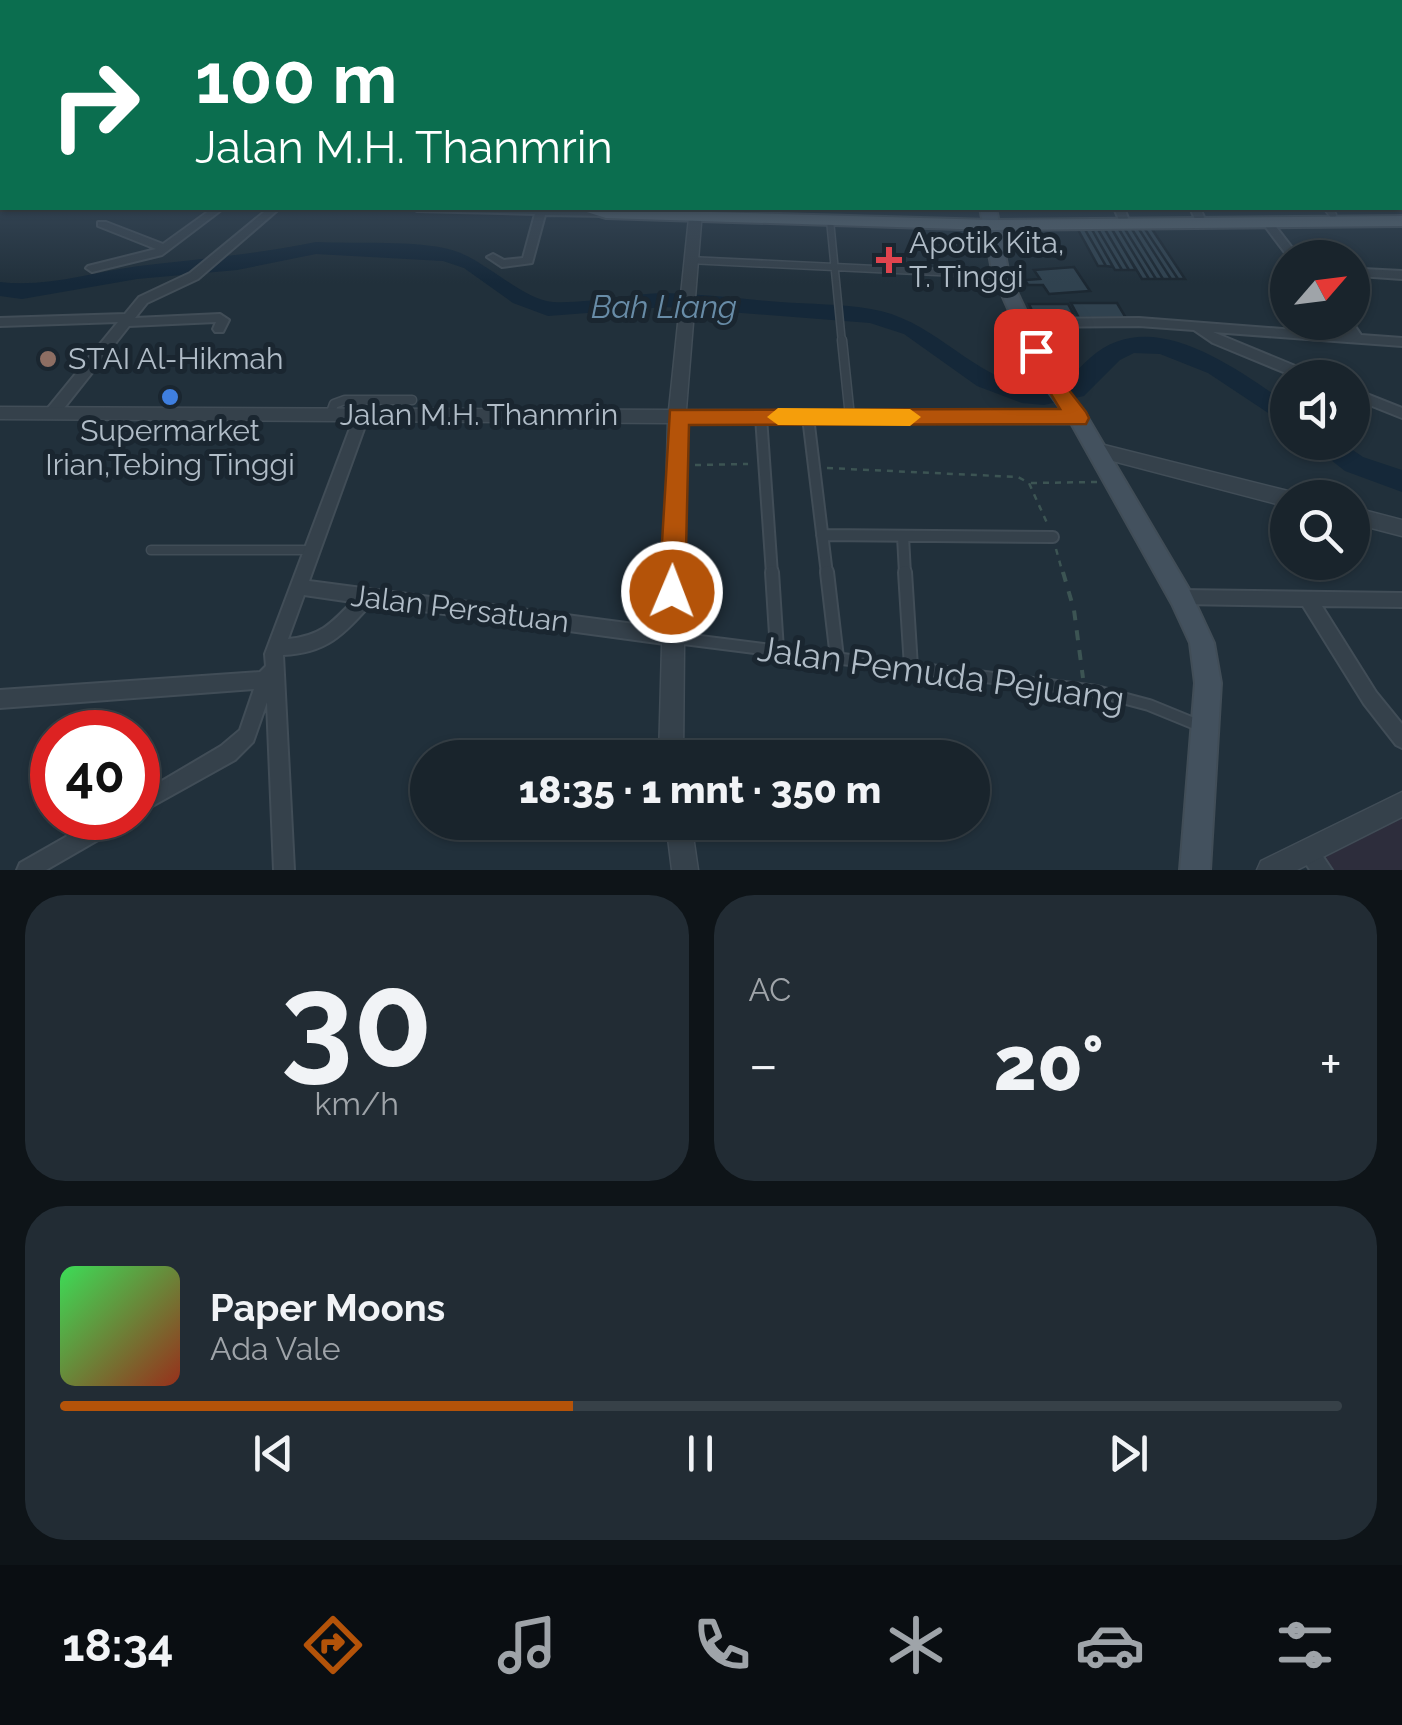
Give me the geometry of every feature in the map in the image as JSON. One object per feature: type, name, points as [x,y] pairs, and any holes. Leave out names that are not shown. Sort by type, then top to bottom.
[{"type":"main road","points":[[592,210],[694,214],[1402,217]]},
{"type":"main road","points":[[654,210],[694,214]]},
{"type":"main road","points":[[990,216],[1330,211],[1402,217]]},
{"type":"main road","points":[[990,216],[1001,275],[1050,380],[1074,410],[1181,597],[1202,644],[1208,682],[1195,870]]},
{"type":"street","points":[[92,268],[166,249],[216,210]]},
{"type":"street","points":[[52,413],[144,300],[194,276],[274,210]]},
{"type":"street","points":[[500,210],[606,213]]},
{"type":"street","points":[[493,258],[502,264],[528,261],[541,211]]},
{"type":"street","points":[[671,740],[675,465],[694,214]]},
{"type":"street","points":[[1262,215],[1281,240]]},
{"type":"street","points":[[102,224],[166,249]]},
{"type":"street","points":[[1370,273],[1402,276]]},
{"type":"street","points":[[0,322],[220,318],[224,320],[219,329]]},
{"type":"street","points":[[1022,323],[1139,322],[1270,332]]},
{"type":"street","points":[[1198,328],[1270,361]]},
{"type":"street","points":[[1370,339],[1402,342]]},
{"type":"street","points":[[1370,400],[1402,413]]},
{"type":"street","name":"Jalan M.H. Thanmrin","points":[[0,413],[850,417],[1074,410]]},
{"type":"street","points":[[284,870],[271,679],[275,650],[302,588],[312,550],[362,415]]},
{"type":"street","points":[[761,416],[777,650]]},
{"type":"street","points":[[808,417],[837,658]]},
{"type":"street","points":[[1096,450],[1270,494]]},
{"type":"street","points":[[1370,520],[1402,528]]},
{"type":"street","points":[[822,535],[1053,537]]},
{"type":"street","points":[[903,536],[911,667]]},
{"type":"street","name":"Jalan Persatuan","points":[[302,588],[672,637]]},
{"type":"street","points":[[275,650],[320,642],[368,596]]},
{"type":"street","points":[[1181,597],[1402,600]]},
{"type":"street","points":[[1308,598],[1370,698],[1402,739]]},
{"type":"street","points":[[0,699],[271,679]]},
{"type":"street","points":[[160,793],[228,753],[247,736],[271,679]]},
{"type":"street","points":[[1270,870],[1315,860],[1402,804]]},
{"type":"street","points":[[26,870],[78,840]]},
{"type":"street","points":[[681,840],[685,870]]},
{"type":"lane","points":[[829,214],[850,417]]},
{"type":"lane","points":[[689,260],[1001,275]]},
{"type":"lane","points":[[330,415],[334,404],[345,400],[412,400]]},
{"type":"lane","points":[[151,550],[312,550]]},
{"type":"lane","name":"Jalan Pemuda Pejuang","points":[[672,637],[1096,691],[1148,704],[1205,728]]},
{"type":"path","points":[[675,465],[748,464]]},
{"type":"path","points":[[1029,484],[1099,482]]},
{"type":"shaded area","points":[[1402,812],[1402,870],[1329,870],[1318,855]]},
{"type":"building","points":[[1076,226],[1083,226],[1106,266],[1098,266]]},
{"type":"building","points":[[1083,226],[1090,226],[1113,267],[1106,266]]},
{"type":"building","points":[[1090,226],[1096,226],[1122,270],[1115,270]]},
{"type":"building","points":[[1096,226],[1103,226],[1129,270],[1122,270]]},
{"type":"building","points":[[1103,226],[1110,226],[1136,270],[1129,270]]},
{"type":"building","points":[[1110,226],[1117,226],[1149,279],[1142,279]]},
{"type":"building","points":[[1117,226],[1123,226],[1156,279],[1149,279]]},
{"type":"building","points":[[1123,226],[1130,226],[1163,279],[1156,279]]},
{"type":"building","points":[[1130,226],[1137,226],[1171,279],[1163,279]]},
{"type":"building","points":[[1137,226],[1143,226],[1178,279],[1171,279]]},
{"type":"building","points":[[1143,226],[1150,226],[1185,279],[1178,279]]},
{"type":"building","points":[[1023,227],[1038,241],[1010,242],[1011,234]]},
{"type":"building","points":[[1074,267],[1090,291],[1049,294],[1043,285],[1028,285],[1025,280],[1040,279],[1034,270]]},
{"type":"building","points":[[1071,303],[1117,303],[1126,318],[1079,318]]},
{"type":"building","points":[[1029,304],[1068,304],[1073,313],[1033,313]]},
{"type":"waterway","name":"Bah Liang","points":[[0,289],[22,292],[137,273],[237,264],[316,248],[446,255],[471,264],[521,298],[548,309],[665,300],[872,316],[912,329],[985,380],[1022,394],[1044,396],[1076,390],[1112,354],[1131,345],[1163,346],[1216,367],[1270,404]]},
{"type":"waterway","name":"Bah Liang","points":[[1348,460],[1402,481]]},
{"type":"slow traffic","points":[[778,417],[910,417]]},
{"type":"place","name":"Apotik Kita, T. Tinggi","points":[[889,260]]},
{"type":"place","name":"STAI Al-Hikmah","points":[[48,359]]},
{"type":"place","name":"Supermarket Irian,Tebing Tinggi","points":[[170,397]]},
{"type":"route","points":[[672,592],[678,416],[1078,418],[1050,380],[1036,351]]}]
